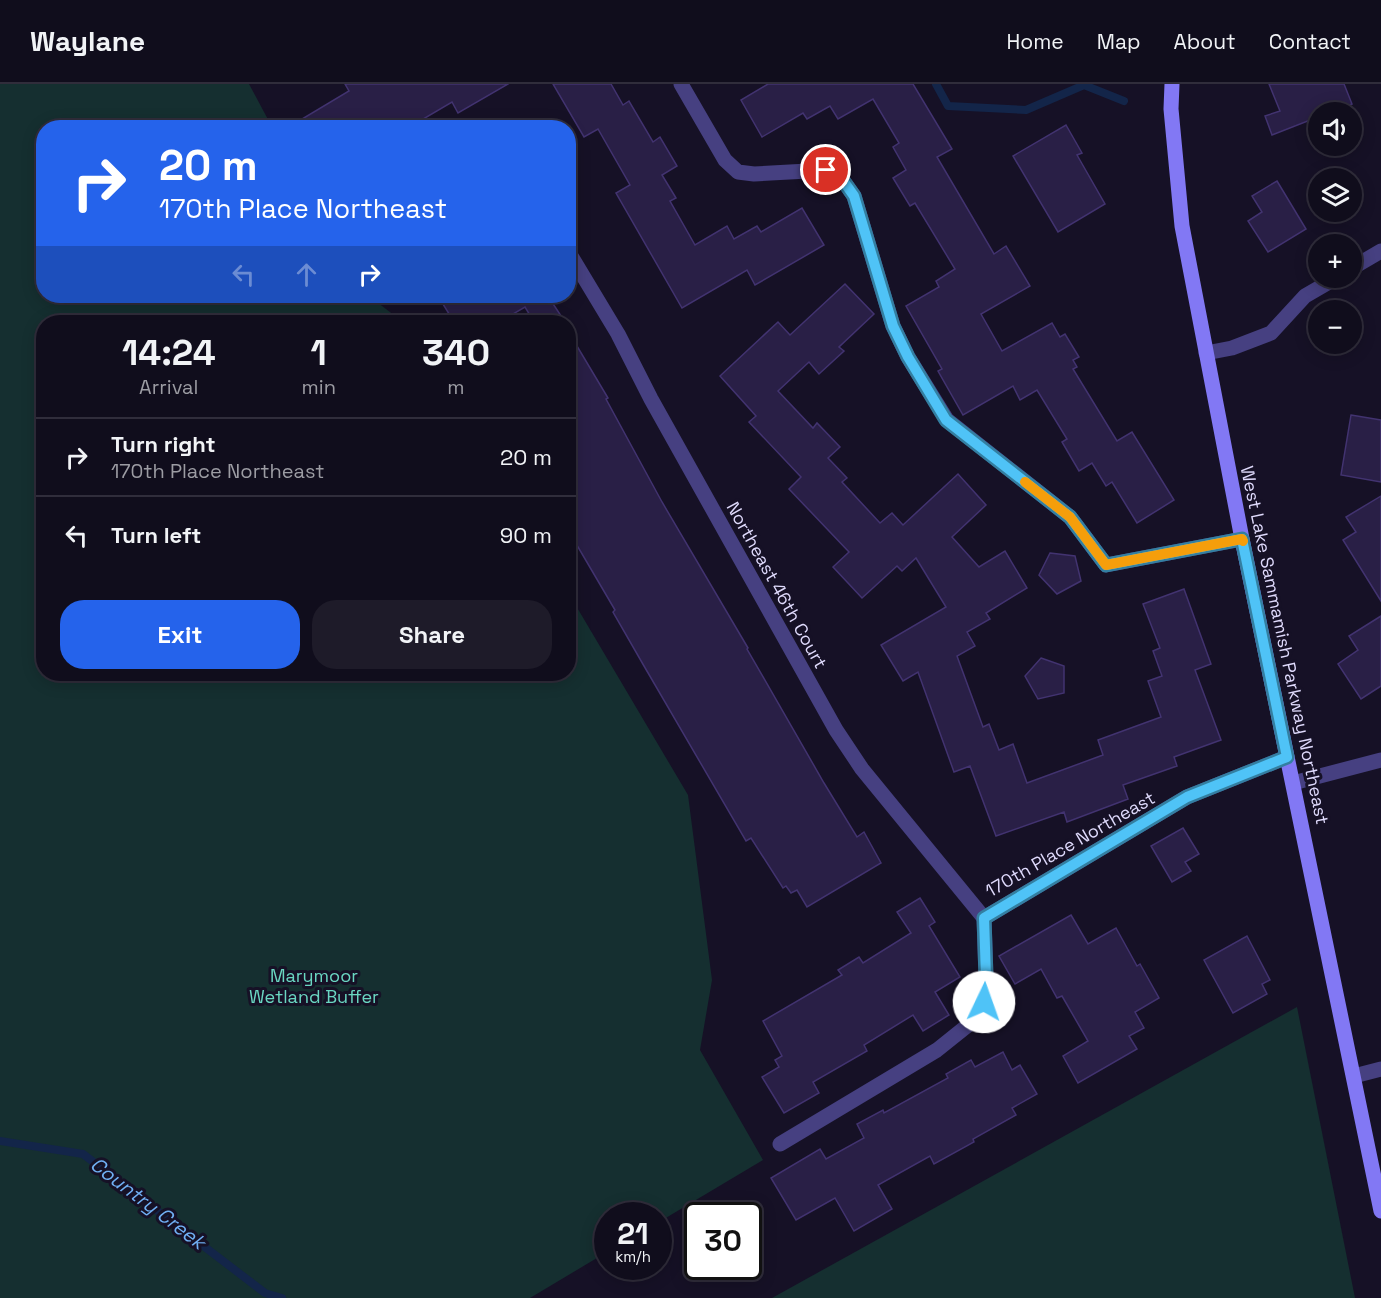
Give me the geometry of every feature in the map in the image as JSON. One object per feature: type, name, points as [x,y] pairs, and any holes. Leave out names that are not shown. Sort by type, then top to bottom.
[{"type":"main road","name":"West Lake Sammamish Parkway Northeast","points":[[1172,84],[1171,109],[1182,226],[1242,539],[1381,1211]]},
{"type":"street","points":[[681,84],[724,160],[738,172],[754,174],[826,170],[842,179],[854,196],[893,326],[908,357],[946,420],[1070,517],[1106,565],[1242,539]]},
{"type":"street","points":[[1362,262],[1381,251]]},
{"type":"street","name":"Northeast 46th Court","points":[[576,264],[618,334],[651,399],[836,730],[862,769],[984,918]]},
{"type":"street","points":[[1206,353],[1232,348],[1271,333],[1305,296],[1319,288]]},
{"type":"street","name":"170th Place Northeast","points":[[780,1144],[937,1050],[977,1018],[984,1002],[986,977],[984,918],[1187,797],[1287,757]]},
{"type":"street","points":[[1293,783],[1381,760]]},
{"type":"street","points":[[1354,1076],[1381,1069]]},
{"type":"green space","name":"Marymoor Wetland Buffer","points":[[0,84],[249,84],[268,120],[36,120],[36,303],[378,303],[394,315],[36,315],[36,681],[576,681],[576,606],[688,795],[712,980],[700,1050],[763,1160],[693,1202],[684,1202],[684,1207],[672,1214],[672,1202],[594,1202],[594,1260],[530,1298],[0,1298]]},
{"type":"green space","points":[[1297,1007],[1355,1298],[772,1298]]},
{"type":"building","points":[[345,84],[508,84],[458,113],[452,102],[422,120],[300,120],[349,91]]},
{"type":"building","points":[[553,84],[611,84],[623,105],[629,101],[653,142],[660,137],[677,166],[662,175],[676,198],[670,201],[695,245],[727,226],[734,239],[757,226],[761,232],[802,208],[824,245],[755,285],[747,270],[682,308],[616,193],[630,185],[598,129],[584,137]]},
{"type":"building","points":[[768,84],[913,84],[952,149],[937,157],[994,254],[1006,246],[1030,286],[981,314],[1002,351],[1052,323],[1060,337],[1065,334],[1079,357],[1073,360],[1077,367],[1073,369],[1117,441],[1132,432],[1174,500],[1137,523],[1112,482],[1106,486],[1092,463],[1079,471],[1062,442],[1067,439],[1037,390],[1020,400],[1013,386],[963,415],[938,371],[942,369],[906,306],[939,287],[936,281],[955,269],[915,203],[910,206],[893,178],[906,170],[893,147],[899,143],[873,99],[838,119],[830,106],[807,119],[803,113],[762,137],[741,100]]},
{"type":"building","points":[[1269,84],[1344,84],[1351,102],[1308,102],[1308,121],[1272,135],[1265,116],[1280,111]]},
{"type":"building","points":[[1066,125],[1082,153],[1077,155],[1105,204],[1058,232],[1013,156]]},
{"type":"building","points":[[1277,181],[1306,229],[1268,252],[1248,221],[1262,212],[1252,196]]},
{"type":"building","points":[[845,284],[874,314],[839,347],[844,351],[819,374],[809,362],[778,391],[813,428],[817,423],[840,447],[828,458],[847,478],[842,482],[880,523],[892,513],[903,525],[958,474],[986,505],[952,537],[979,567],[1005,551],[1027,588],[986,613],[990,619],[967,632],[975,646],[957,656],[983,727],[989,724],[999,750],[1013,744],[1027,783],[1103,755],[1098,740],[1161,717],[1148,681],[1162,676],[1153,651],[1160,648],[1143,604],[1184,589],[1211,664],[1195,670],[1221,740],[1174,757],[1177,766],[1123,785],[1128,799],[1067,822],[1064,812],[996,836],[970,766],[954,772],[918,672],[903,681],[881,645],[946,607],[916,558],[902,571],[897,566],[862,598],[833,567],[849,552],[789,489],[801,477],[749,422],[756,416],[720,376],[778,322],[790,335]]},
{"type":"building","points":[[442,303],[553,303],[560,315],[530,315],[525,307],[511,315],[450,315]]},
{"type":"building","points":[[576,344],[608,398],[606,399],[662,502],[824,783],[857,837],[864,832],[881,863],[807,907],[797,890],[791,893],[786,886],[783,888],[751,838],[746,841],[613,612],[615,610],[576,544]]},
{"type":"building","points":[[1351,415],[1381,420],[1381,482],[1341,475]]},
{"type":"building","points":[[1381,496],[1381,601],[1343,540],[1356,532],[1346,517]]},
{"type":"building","points":[[1050,553],[1075,556],[1081,581],[1057,594],[1039,575]]},
{"type":"building","points":[[1381,616],[1381,686],[1361,699],[1338,664],[1358,650],[1349,636]]},
{"type":"building","points":[[1041,658],[1064,666],[1064,693],[1038,699],[1025,676]]},
{"type":"building","points":[[1183,828],[1199,854],[1185,862],[1191,871],[1172,882],[1151,846]]},
{"type":"building","points":[[920,898],[935,922],[929,926],[960,977],[935,992],[949,1015],[923,1031],[913,1015],[864,1045],[867,1051],[813,1082],[819,1093],[784,1113],[762,1077],[779,1067],[775,1060],[782,1056],[763,1021],[842,975],[838,970],[859,957],[863,963],[911,933],[897,912]]},
{"type":"building","points":[[1071,915],[1088,944],[1116,928],[1137,966],[1140,964],[1159,998],[1135,1012],[1144,1028],[1129,1036],[1137,1049],[1078,1083],[1063,1056],[1088,1041],[1062,996],[1057,998],[1041,969],[1015,984],[999,956]]},
{"type":"building","points":[[1247,936],[1270,980],[1262,984],[1267,994],[1233,1013],[1204,960]]},
{"type":"building","points":[[1003,1052],[1012,1070],[1020,1065],[1037,1094],[1012,1108],[1016,1115],[934,1164],[930,1156],[878,1185],[892,1209],[854,1231],[835,1198],[796,1220],[771,1178],[820,1149],[826,1159],[864,1138],[857,1124],[883,1110],[884,1113],[948,1078],[946,1074],[971,1060],[975,1067]]},
{"type":"waterway","points":[[936,84],[948,106],[1026,110],[1084,85],[1124,101]]},
{"type":"waterway","name":"Country Creek","points":[[0,1141],[83,1154],[265,1293],[282,1298]]},
{"type":"slow traffic","points":[[1025,482],[1070,517],[1106,565],[1242,539],[1243,541]]},
{"type":"route","points":[[826,170],[842,179],[854,196],[893,326],[908,357],[946,420],[1070,517],[1106,565],[1242,539],[1287,757],[1187,797],[984,918],[986,977],[984,1002]]}]
